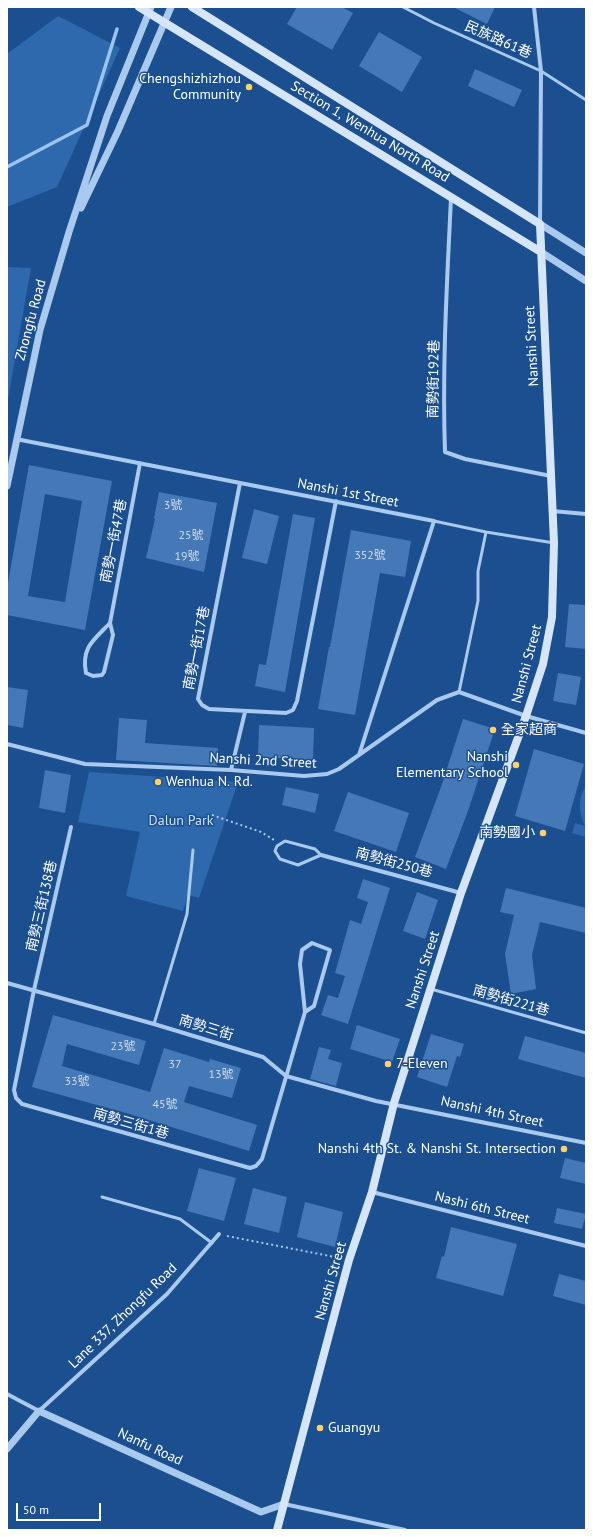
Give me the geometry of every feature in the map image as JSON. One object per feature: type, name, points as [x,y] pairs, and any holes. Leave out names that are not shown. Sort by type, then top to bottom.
[{"type":"main road","name":"Section 1, Wenhua North Road","points":[[139,7],[150,10],[164,22],[541,252]]},
{"type":"main road","name":"Section 1, Wenhua North Road","points":[[192,7],[540,224]]},
{"type":"main road","name":"Nanshi Street","points":[[277,1530],[349,1260],[372,1192],[394,1103],[462,893],[526,716],[543,664],[552,617],[554,543],[540,224]]},
{"type":"street","name":"Zhongfu Road","points":[[88,185],[118,130],[171,7]]},
{"type":"street","name":"Nanshi Street","points":[[534,7],[541,71],[540,224]]},
{"type":"street","name":"Zhongfu Road","points":[[7,486],[40,330],[70,232],[88,185],[107,116],[150,10]]},
{"type":"street","name":"南勢街192巷","points":[[451,197],[446,309],[444,415],[445,452],[465,459],[551,476]]},
{"type":"street","name":"Section 1, Wenhua North Road","points":[[540,224],[586,253]]},
{"type":"street","name":"Section 1, Wenhua North Road","points":[[541,252],[586,281]]},
{"type":"street","name":"Nanshi 1st Street","points":[[16,439],[434,521]]},
{"type":"street","name":"南勢一街47巷","points":[[110,623],[88,646],[83,661],[86,672],[93,676],[102,675],[104,672],[113,635],[110,623],[140,463]]},
{"type":"street","name":"南勢一街17巷","points":[[240,482],[198,699],[202,705],[209,709],[286,713],[293,710],[297,701],[336,501]]},
{"type":"street","points":[[552,511],[586,514]]},
{"type":"street","points":[[359,755],[434,521]]},
{"type":"street","points":[[459,692],[526,716],[586,733]]},
{"type":"street","name":"Nanshi 2nd Street","points":[[7,744],[85,764],[231,770],[288,776],[317,776],[339,769],[437,700],[459,692]]},
{"type":"street","points":[[231,770],[245,712]]},
{"type":"street","name":"南勢三街138巷","points":[[34,990],[71,827]]},
{"type":"street","name":"南勢街250巷","points":[[321,855],[462,893]]},
{"type":"street","points":[[286,1076],[305,1012],[300,964],[302,950],[312,943],[330,950],[314,1006],[305,1012]]},
{"type":"street","name":"南勢三街","points":[[7,982],[263,1056],[286,1076],[376,1101],[394,1103]]},
{"type":"street","name":"南勢三街1巷","points":[[34,990],[14,1090],[16,1098],[22,1104],[250,1168],[256,1166],[262,1159],[286,1076]]},
{"type":"street","name":"Nanshi 4th Street","points":[[394,1103],[586,1143]]},
{"type":"street","name":"Nashi 6th Street","points":[[372,1192],[586,1246]]},
{"type":"street","name":"Lane 337, Zhongfu Road","points":[[39,1411],[167,1294],[220,1234]]},
{"type":"street","name":"Nanfu Road","points":[[7,1394],[39,1411],[261,1512],[284,1504]]},
{"type":"street","points":[[7,1449],[39,1411]]},
{"type":"street","points":[[284,1504],[405,1530]]},
{"type":"lane","name":"民族路61巷","points":[[403,7],[434,23],[541,71],[586,100]]},
{"type":"lane","points":[[434,521],[486,532],[554,543]]},
{"type":"lane","points":[[459,692],[478,600],[478,571],[486,532]]},
{"type":"lane","points":[[285,841],[315,849],[321,855],[298,866],[280,859],[276,851],[277,846],[285,841]]},
{"type":"lane","points":[[154,1024],[187,914],[193,850]]},
{"type":"lane","name":"南勢街221巷","points":[[431,989],[586,1033]]},
{"type":"lane","points":[[102,1197],[180,1218],[212,1243]]},
{"type":"path","points":[[212,815],[261,832],[280,844]]},
{"type":"path","points":[[220,1234],[349,1260]]},
{"type":"green space","points":[[58,16],[120,48],[57,187],[7,207],[7,54]]},
{"type":"green space","points":[[7,267],[31,268],[7,405]]},
{"type":"green space","name":"Dalun Park","points":[[89,772],[238,782],[199,898],[188,895],[183,911],[126,896],[140,832],[78,822]]},
{"type":"green space","points":[[586,786],[586,837],[572,833],[575,823],[585,826],[580,811],[580,801]]},
{"type":"building","points":[[297,7],[342,7],[353,13],[332,50],[287,24]]},
{"type":"building","points":[[453,7],[495,7],[487,24]]},
{"type":"building","points":[[379,32],[422,57],[402,92],[359,66]]},
{"type":"building","points":[[475,69],[522,90],[514,107],[468,86]]},
{"type":"building","points":[[29,465],[112,481],[85,630],[7,615],[7,588]],"holes":[[[45,494],[82,501],[65,602],[28,596]]]},
{"type":"building","points":[[159,492],[217,503],[204,572],[146,558],[155,519]]},
{"type":"building","points":[[254,509],[279,516],[267,564],[242,558]]},
{"type":"building","points":[[293,514],[315,518],[285,692],[255,686],[259,664],[266,665]]},
{"type":"building","points":[[351,530],[411,541],[405,577],[380,573],[355,715],[318,709]]},
{"type":"building","points":[[569,604],[586,605],[586,649],[565,647]]},
{"type":"building","points":[[558,673],[581,677],[576,705],[553,701]]},
{"type":"building","points":[[7,687],[28,690],[23,728],[7,725]]},
{"type":"building","points":[[119,718],[147,720],[145,743],[218,748],[217,766],[116,760]]},
{"type":"building","points":[[463,719],[495,729],[468,811],[446,869],[415,857],[441,787]]},
{"type":"building","points":[[259,725],[314,728],[313,760],[258,757]]},
{"type":"building","points":[[534,749],[584,764],[565,831],[515,816]]},
{"type":"building","points":[[45,770],[71,775],[65,813],[39,808]]},
{"type":"building","points":[[286,787],[319,794],[315,813],[282,805]]},
{"type":"building","points":[[348,792],[409,813],[396,852],[334,831]]},
{"type":"building","points":[[363,879],[390,888],[348,1024],[321,1015],[328,995],[338,998],[345,976],[335,973],[350,920],[361,924],[368,902],[357,898]]},
{"type":"building","points":[[506,888],[586,908],[586,933],[540,922],[532,955],[536,989],[511,994],[505,954],[514,915],[500,912]]},
{"type":"building","points":[[417,892],[438,900],[425,939],[403,931]]},
{"type":"building","points":[[53,1015],[146,1041],[139,1065],[67,1044],[62,1066],[150,1092],[164,1048],[209,1062],[210,1059],[241,1068],[232,1098],[189,1086],[184,1102],[257,1125],[249,1151],[126,1113],[32,1087]]},
{"type":"building","points":[[357,1025],[400,1039],[392,1062],[350,1049]]},
{"type":"building","points":[[431,1034],[464,1044],[460,1057],[457,1056],[447,1087],[417,1077]]},
{"type":"building","points":[[525,1036],[586,1053],[586,1078],[518,1059]]},
{"type":"building","points":[[319,1047],[331,1050],[328,1059],[342,1063],[336,1086],[310,1079]]},
{"type":"building","points":[[565,1158],[586,1163],[586,1184],[560,1178]]},
{"type":"building","points":[[199,1168],[236,1178],[224,1221],[187,1211]]},
{"type":"building","points":[[253,1188],[287,1197],[279,1233],[244,1224]]},
{"type":"building","points":[[305,1202],[343,1212],[335,1247],[297,1237]]},
{"type":"building","points":[[557,1208],[586,1214],[582,1229],[554,1223]]},
{"type":"building","points":[[451,1227],[517,1244],[503,1296],[436,1278],[442,1256],[444,1257]]},
{"type":"building","points":[[559,1274],[586,1281],[586,1305],[553,1296]]},
{"type":"waterway","points":[[7,167],[87,125],[117,29]]},
{"type":"place","name":"Chengshizhizhou Community","points":[[249,87]]},
{"type":"place","name":"全家超商","points":[[493,730]]},
{"type":"place","name":"Nanshi Elementary School","points":[[516,765]]},
{"type":"place","name":"Wenhua N. Rd.","points":[[158,782]]},
{"type":"place","name":"南勢國小","points":[[543,833]]},
{"type":"place","name":"7-Eleven","points":[[388,1064]]},
{"type":"place","name":"Nanshi 4th St. & Nanshi St. Intersection","points":[[564,1149]]},
{"type":"place","name":"Guangyu","points":[[320,1428]]}]
